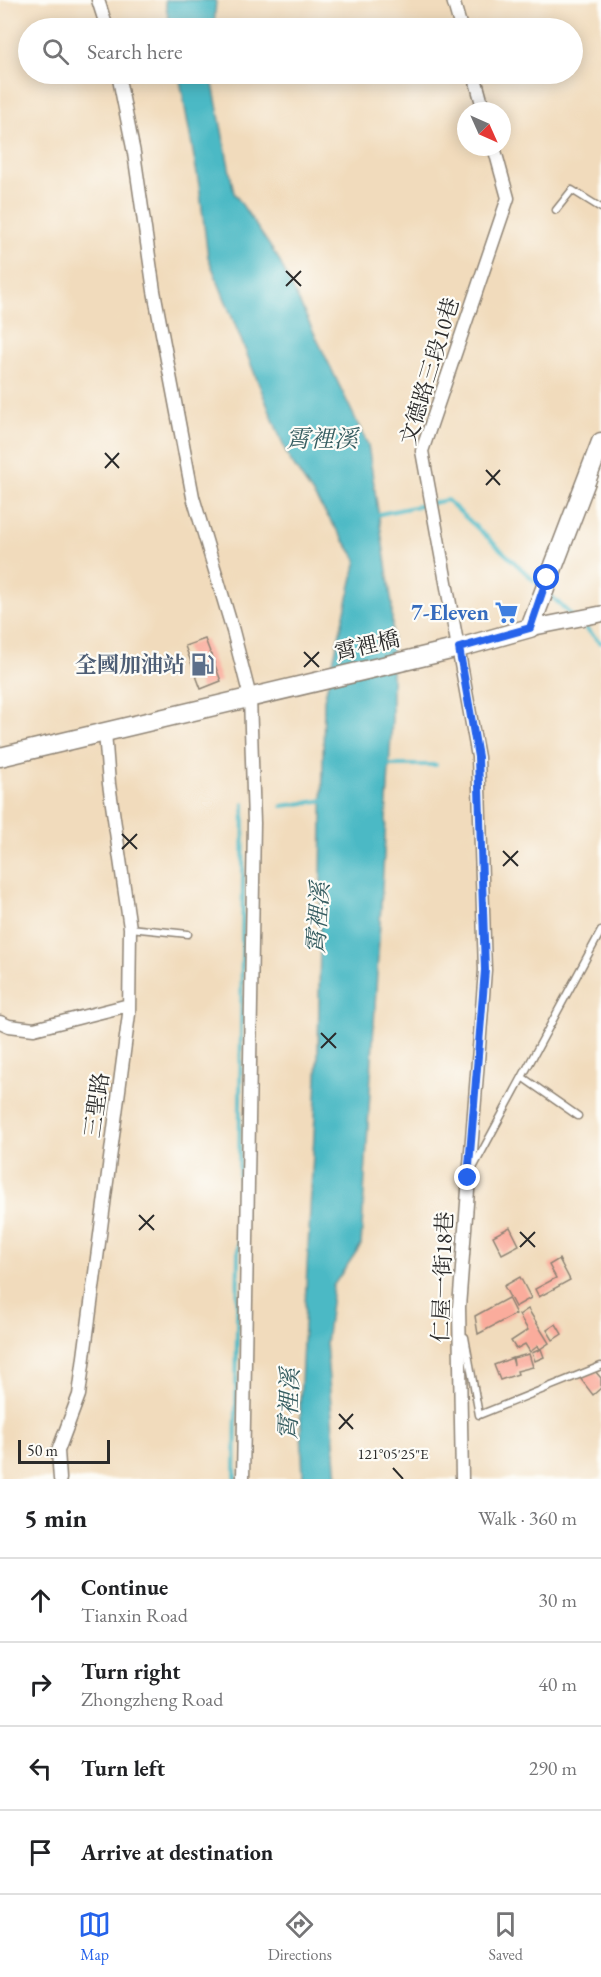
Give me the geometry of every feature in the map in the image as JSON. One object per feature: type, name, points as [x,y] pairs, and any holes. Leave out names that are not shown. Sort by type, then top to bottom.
[{"type":"main road","points":[[530,628],[601,442]]},
{"type":"main road","name":"霄裡橋","points":[[0,757],[459,648],[530,628]]},
{"type":"street","points":[[98,0],[103,18]]},
{"type":"street","points":[[453,0],[458,18]]},
{"type":"street","points":[[120,84],[134,153],[154,291],[193,497],[250,697],[254,823],[243,1479]]},
{"type":"street","points":[[477,84],[482,102]]},
{"type":"street","name":"文德路三段10巷","points":[[468,1178],[485,970],[478,757],[422,451],[508,198],[496,156]]},
{"type":"street","points":[[530,628],[601,614]]},
{"type":"street","name":"三聖路","points":[[60,1479],[58,1451],[79,1395],[129,1005],[130,928],[109,784],[105,732]]},
{"type":"street","points":[[0,1022],[9,1026],[34,1029],[129,1005]]},
{"type":"street","name":"仁屋一街18巷","points":[[462,1479],[459,1307],[468,1178]]},
{"type":"lane","points":[[555,210],[572,190],[601,208]]},
{"type":"lane","points":[[130,928],[188,934]]},
{"type":"lane","name":"仁屋一街18巷","points":[[468,1178],[601,931]]},
{"type":"lane","points":[[522,1077],[578,1116]]},
{"type":"lane","points":[[459,1307],[479,1415],[601,1366]]},
{"type":"water","points":[[165,0],[216,0],[215,18],[168,18]]},
{"type":"water","name":"霄裡溪","points":[[181,84],[213,84],[234,193],[278,258],[368,445],[392,604],[392,718],[361,1245],[333,1286],[326,1343],[337,1479],[303,1479],[300,1401],[318,1058],[324,700],[357,560],[288,457],[208,257],[199,185]]},
{"type":"building","name":"全國加油站","points":[[205,639],[221,681],[201,689],[185,646]]},
{"type":"building","points":[[510,1227],[519,1245],[502,1254],[493,1236]]},
{"type":"building","points":[[559,1259],[570,1280],[539,1297],[535,1289],[556,1278],[549,1265]]},
{"type":"building","points":[[520,1277],[531,1298],[515,1307],[504,1286]]},
{"type":"building","points":[[508,1298],[516,1314],[478,1334],[475,1316]]},
{"type":"building","points":[[528,1309],[549,1343],[540,1349],[538,1346],[530,1352],[525,1344],[516,1349],[511,1341],[528,1330],[519,1315]]},
{"type":"building","points":[[556,1324],[562,1334],[553,1340],[547,1330]]},
{"type":"building","points":[[541,1349],[544,1357],[535,1361],[532,1353]]},
{"type":"building","points":[[529,1354],[533,1367],[517,1371],[518,1374],[500,1380],[494,1365],[512,1358],[514,1365],[513,1358]]},
{"type":"building","points":[[595,1371],[601,1378],[601,1388],[593,1395],[580,1378]]},
{"type":"waterway","points":[[375,515],[447,500],[539,585]]},
{"type":"waterway","points":[[549,594],[572,616]]},
{"type":"waterway","points":[[580,623],[601,643]]},
{"type":"waterway","points":[[386,765],[436,765]]},
{"type":"waterway","points":[[282,806],[326,800]]},
{"type":"waterway","points":[[235,1479],[244,804]]},
{"type":"place","name":"7-Eleven","points":[[507,612]]},
{"type":"place","name":"全國加油站","points":[[203,664]]},
{"type":"route","points":[[468,1178],[485,970],[478,757],[459,648],[530,628],[547,578]]}]
